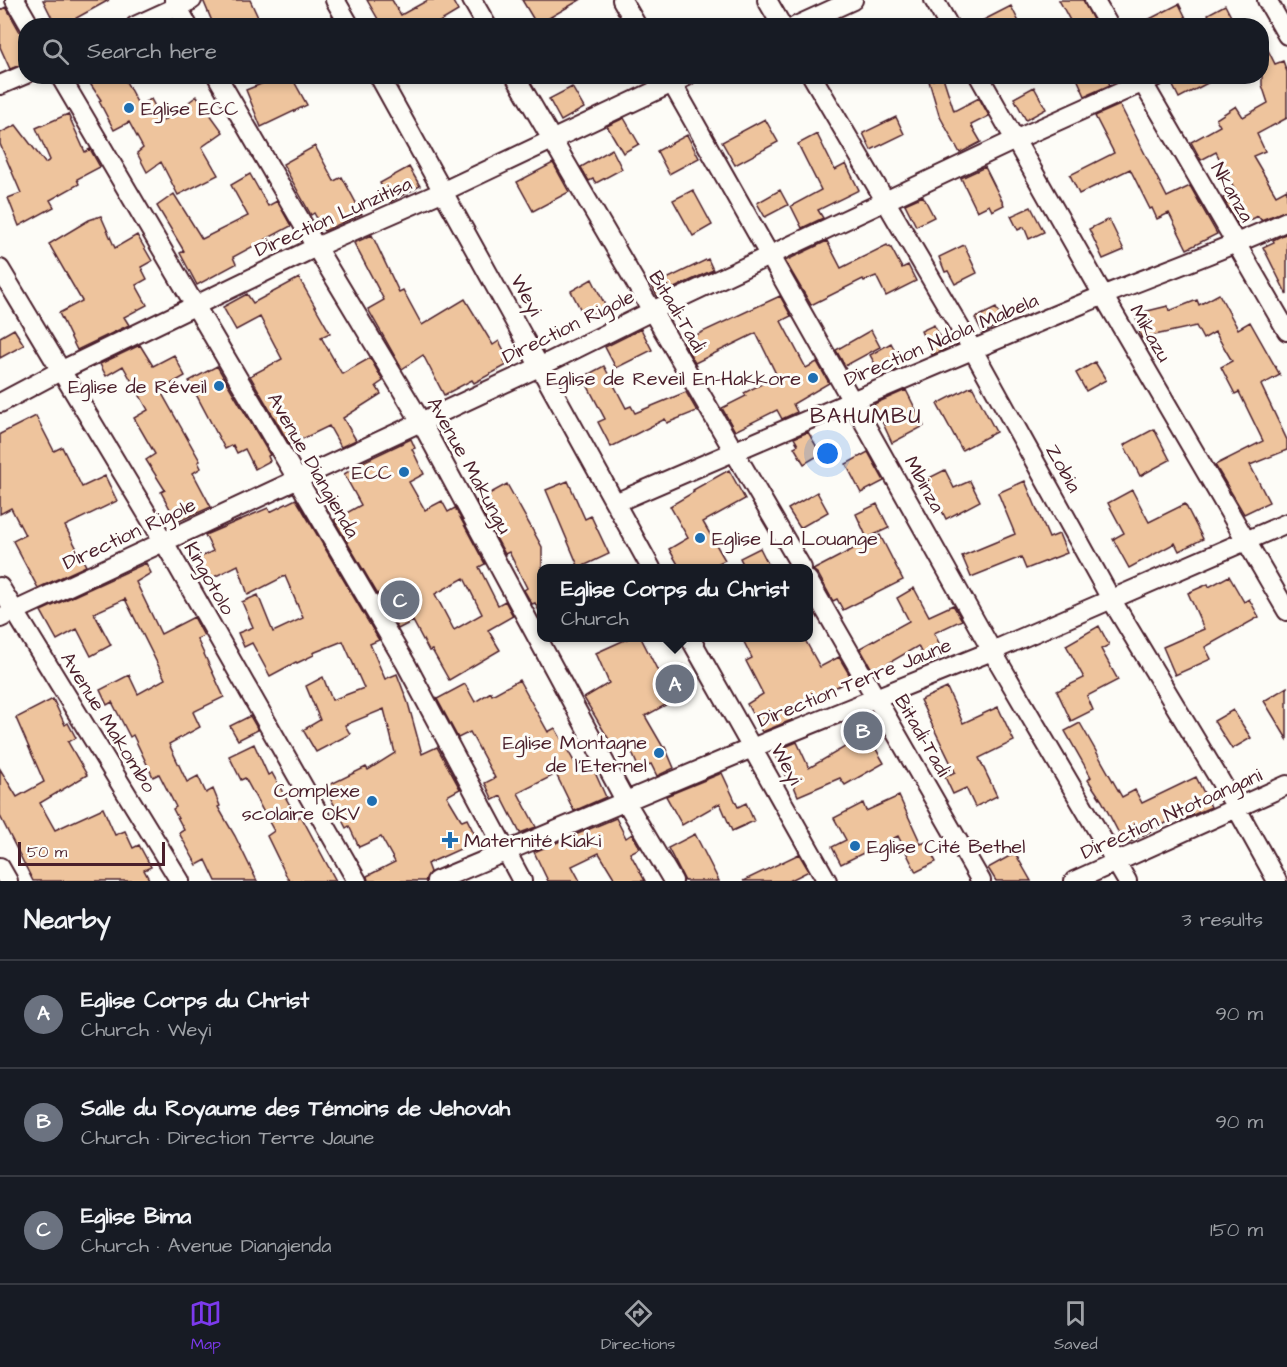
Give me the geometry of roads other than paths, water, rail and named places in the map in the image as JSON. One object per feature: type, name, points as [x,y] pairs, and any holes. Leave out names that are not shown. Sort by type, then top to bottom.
[{"type":"street","points":[[15,0],[25,18]]},
{"type":"street","points":[[335,0],[345,18]]},
{"type":"street","points":[[472,0],[482,18]]},
{"type":"street","points":[[622,0],[633,18]]},
{"type":"street","points":[[766,0],[778,18]]},
{"type":"street","points":[[814,18],[853,0]]},
{"type":"street","points":[[934,0],[944,18]]},
{"type":"street","points":[[1094,0],[1104,18]]},
{"type":"street","points":[[1267,0],[1275,20],[1287,35]]},
{"type":"street","points":[[150,18],[181,2],[186,18]]},
{"type":"street","points":[[0,85],[18,77]]},
{"type":"street","name":"Avenue Diangienda","points":[[65,84],[406,664],[522,881]]},
{"type":"street","name":"Avenue Makungu","points":[[222,84],[420,420],[537,637]]},
{"type":"street","name":"Weyi","points":[[384,84],[649,564]]},
{"type":"street","name":"Bitadi-Tadi","points":[[519,84],[800,564]]},
{"type":"street","name":"Direction Lunzitisa","points":[[0,403],[62,370],[316,247],[444,191],[666,84]]},
{"type":"street","name":"Mbinza","points":[[679,84],[770,256],[992,651],[1127,881]]},
{"type":"street","name":"Zobia","points":[[817,84],[973,350],[1112,599],[1236,807],[1277,881]]},
{"type":"street","name":"Mikazu","points":[[985,84],[1103,295],[1287,611]]},
{"type":"street","name":"Direction Rigole","points":[[7,615],[420,420],[541,366],[652,311],[1135,84]]},
{"type":"street","name":"Nkanza","points":[[1149,84],[1287,331]]},
{"type":"street","name":"Direction Ndola Mabela","points":[[615,503],[1103,295],[1237,244],[1287,220]]},
{"type":"street","name":"Kingotolo","points":[[0,269],[164,542],[357,881]]},
{"type":"street","name":"Direction Terre Jaune","points":[[436,881],[752,748],[992,651],[1287,523]]},
{"type":"street","name":"Avenue Makombo","points":[[0,587],[7,615],[180,881]]},
{"type":"street","name":"Bitadi-Tadi","points":[[813,589],[981,881]]},
{"type":"street","name":"Avenue Makungu","points":[[540,642],[626,802],[673,881]]},
{"type":"street","name":"Weyi","points":[[692,642],[827,881]]},
{"type":"street","name":"Direction Ntotoangani","points":[[1074,881],[1287,785]]},
{"type":"street","points":[[0,867],[8,881]]},
{"type":"place","name":"Eglise ECC","points":[[129,108]]},
{"type":"place","name":"Eglise de Reveil En-Hakkore","points":[[813,378]]},
{"type":"place","name":"Eglise de Réveil","points":[[219,386]]},
{"type":"place","name":"ECC","points":[[404,472]]},
{"type":"place","name":"Eglise La Louange","points":[[700,538]]},
{"type":"place","name":"Eglise Bima","points":[[400,600]]},
{"type":"place","name":"Eglise Corps du Christ","points":[[675,684]]},
{"type":"place","name":"Salle du Royaume des Témoins de Jehovah","points":[[863,731]]},
{"type":"place","name":"Eglise Montagne de l'Eternel","points":[[659,753]]},
{"type":"place","name":"Complexe scolaire OKV","points":[[372,801]]},
{"type":"place","name":"Maternité Kiaki","points":[[450,840]]},
{"type":"place","name":"Eglise Cité Bethel","points":[[855,846]]},
{"type":"district","name":"BAHUMBU","points":[[866,415]]}]
